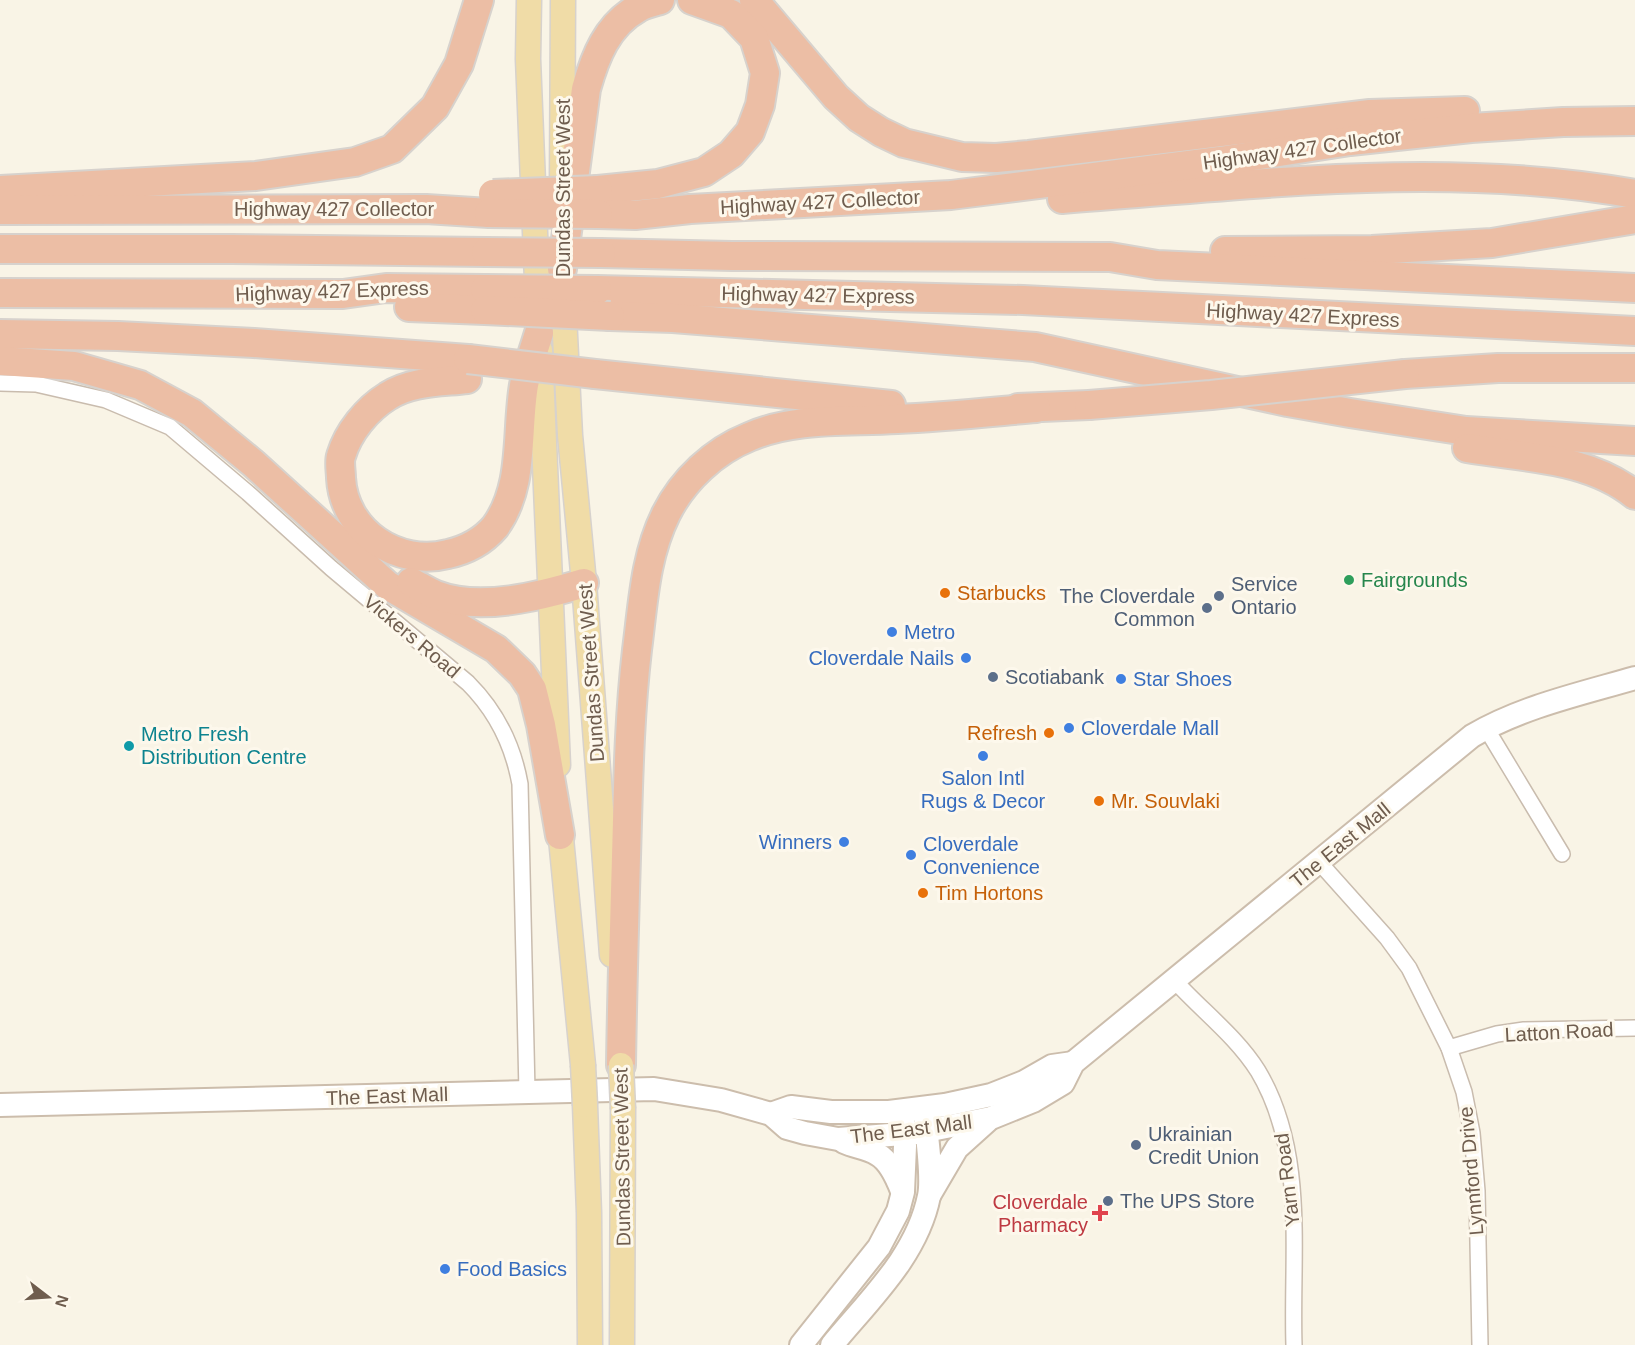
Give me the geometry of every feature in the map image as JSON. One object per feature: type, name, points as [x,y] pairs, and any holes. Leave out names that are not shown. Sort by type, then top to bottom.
[{"type":"highway","points":[[0,190],[256,176],[355,162],[392,149],[435,107],[459,64],[479,0]]},
{"type":"highway","points":[[562,268],[586,89],[594,62],[616,25],[638,7],[660,0]]},
{"type":"highway","points":[[598,202],[704,172],[731,154],[750,132],[760,105],[765,73],[754,38],[731,14],[692,0]]},
{"type":"highway","points":[[754,0],[815,73],[859,118],[904,143],[962,157],[996,158],[1029,155],[1370,114],[1501,112],[1563,122]]},
{"type":"highway","name":"Highway 427 Collector","points":[[0,210],[426,209],[491,203],[598,202],[635,215],[690,209],[951,195],[1220,161],[1361,140],[1471,128],[1563,122],[1635,121]]},
{"type":"highway","points":[[635,215],[688,218],[937,207],[1337,178],[1444,176],[1490,178],[1563,183],[1621,191]]},
{"type":"highway","points":[[1110,257],[1160,251],[1372,250],[1492,243],[1635,219]]},
{"type":"highway","name":"Highway 427 Express","points":[[0,249],[1110,257],[1157,265],[1635,288]]},
{"type":"highway","name":"Highway 427 Express","points":[[0,293],[343,294],[386,288],[485,299],[597,290],[1023,300],[1635,331]]},
{"type":"highway","points":[[485,299],[610,316],[673,318],[1035,347],[1288,402],[1466,431],[1635,441]]},
{"type":"highway","points":[[468,369],[416,384],[388,395],[358,421],[340,457],[342,494],[359,527],[376,542],[416,558],[431,558],[459,552],[482,540],[495,526],[508,502],[514,483],[519,453],[524,384],[539,333]]},
{"type":"highway","points":[[0,334],[118,336],[254,343],[468,369],[593,379],[646,380],[927,409],[1036,408]]},
{"type":"highway","points":[[0,361],[74,366],[140,385],[192,413],[254,464],[387,585],[496,649],[531,685],[539,716],[560,835]]},
{"type":"highway","points":[[621,1065],[628,757],[642,605],[648,569],[665,517],[678,494],[702,466],[738,441],[770,429],[802,423],[928,418],[1089,405],[1211,395],[1405,374],[1498,368],[1635,368]]},
{"type":"highway","points":[[1288,402],[1333,422],[1581,467],[1613,480],[1635,495]]},
{"type":"highway","points":[[346,547],[437,595],[466,601],[493,602],[550,593],[584,583]]},
{"type":"main road","name":"Dundas Street West","points":[[529,0],[528,59],[560,835],[583,1065],[590,1236],[591,1345]]},
{"type":"main road","name":"Dundas Street West","points":[[563,0],[562,268],[570,435],[584,583],[621,1065],[623,1109],[622,1345]]},
{"type":"main road","name":"The East Mall","points":[[0,1105],[654,1089],[721,1100],[771,1114],[787,1128],[838,1138],[915,1133],[991,1118],[1033,1101],[1063,1083],[1073,1063],[1472,736],[1523,712],[1635,678]]},
{"type":"main road","name":"The East Mall","points":[[771,1114],[791,1107],[840,1112],[913,1109],[968,1101],[1024,1082],[1052,1066],[1073,1063]]},
{"type":"main road","points":[[913,1109],[915,1133],[930,1194]]},
{"type":"main road","points":[[832,1345],[882,1285],[909,1247],[930,1194],[957,1148],[991,1118]]},
{"type":"main road","points":[[801,1345],[879,1247],[898,1211],[915,1133]]},
{"type":"main road","points":[[838,1138],[856,1148],[879,1154],[894,1173],[903,1192]]},
{"type":"street","name":"Vickers Road","points":[[0,383],[36,384],[106,400],[170,427],[483,698],[499,721],[507,739],[518,770],[520,784],[527,1092]]},
{"type":"street","points":[[1486,728],[1562,854]]},
{"type":"street","name":"Lynnford Drive","points":[[1319,862],[1387,938],[1409,968],[1449,1048],[1464,1092],[1472,1133],[1477,1191],[1480,1345]]},
{"type":"street","name":"Yarn Road","points":[[1174,980],[1232,1039],[1252,1063],[1271,1097],[1280,1123],[1292,1183],[1295,1252],[1294,1345]]},
{"type":"street","name":"Latton Road","points":[[1449,1048],[1518,1030],[1635,1028]]},
{"type":"place","name":"Fairgrounds","points":[[1349,580]]},
{"type":"place","name":"Starbucks","points":[[945,593]]},
{"type":"place","name":"Service Ontario","points":[[1219,596]]},
{"type":"place","name":"The Cloverdale Common","points":[[1207,608]]},
{"type":"place","name":"Metro","points":[[892,632]]},
{"type":"place","name":"Cloverdale Nails","points":[[966,658]]},
{"type":"place","name":"Scotiabank","points":[[993,677]]},
{"type":"place","name":"Star Shoes","points":[[1121,679]]},
{"type":"place","name":"Cloverdale Mall","points":[[1069,728]]},
{"type":"place","name":"Refresh","points":[[1049,733]]},
{"type":"place","name":"Metro Fresh Distribution Centre","points":[[129,746]]},
{"type":"place","name":"Salon Intl Rugs & Decor","points":[[983,756]]},
{"type":"place","name":"Mr. Souvlaki","points":[[1099,801]]},
{"type":"place","name":"Winners","points":[[844,842]]},
{"type":"place","name":"Cloverdale Convenience","points":[[911,855]]},
{"type":"place","name":"Tim Hortons","points":[[923,893]]},
{"type":"place","name":"Ukrainian Credit Union","points":[[1136,1145]]},
{"type":"place","name":"The UPS Store","points":[[1108,1201]]},
{"type":"place","name":"Cloverdale Pharmacy","points":[[1100,1213]]},
{"type":"place","name":"Food Basics","points":[[445,1269]]}]
